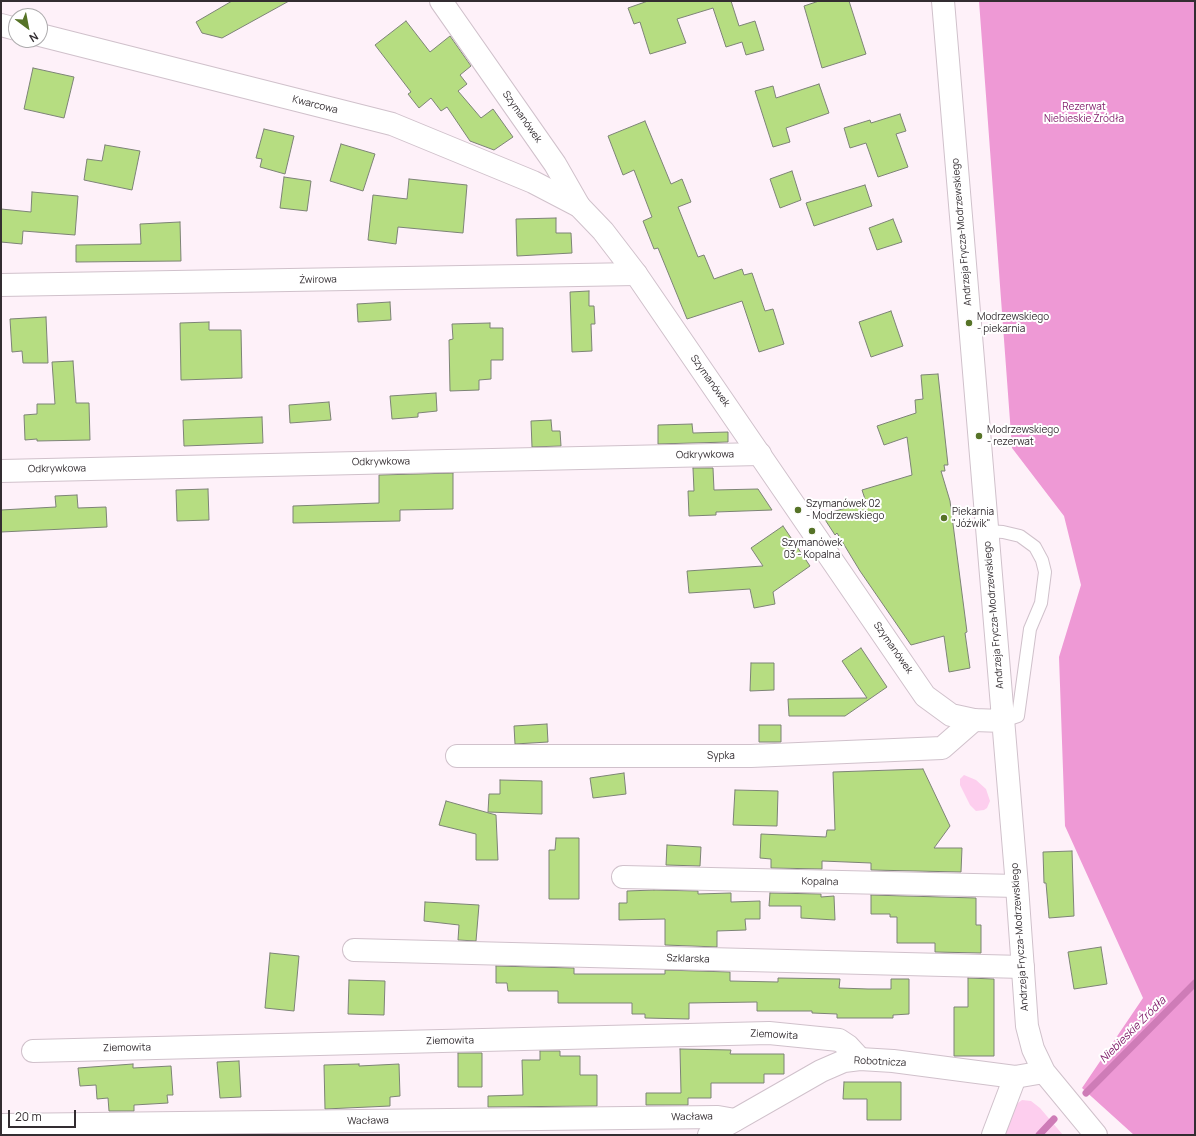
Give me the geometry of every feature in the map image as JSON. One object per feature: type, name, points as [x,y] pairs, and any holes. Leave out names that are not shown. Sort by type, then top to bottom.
[{"type":"street","name":"Szymanówek","points":[[441,1],[555,164],[578,206],[603,231],[636,274],[925,696],[951,714],[974,720],[1003,721]]},
{"type":"street","name":"Andrzeja Frycza-Modrzewskiego","points":[[943,1],[1017,886],[1027,1026],[1033,1049],[1044,1072],[1096,1135]]},
{"type":"street","name":"Kwarcowa","points":[[48,37],[392,124],[533,182],[578,206]]},
{"type":"street","name":"Żwirowa","points":[[1,285],[636,274]]},
{"type":"street","name":"Odkrywkowa","points":[[1,470],[760,454]]},
{"type":"street","name":"Sypka","points":[[457,756],[751,756],[942,748],[974,720]]},
{"type":"street","name":"Kopalna","points":[[623,877],[1017,886]]},
{"type":"street","name":"Szklarska","points":[[354,950],[1023,967]]},
{"type":"street","name":"Ziemowita","points":[[33,1051],[769,1033],[839,1040],[848,1046],[860,1059]]},
{"type":"street","name":"Robotnicza","points":[[709,1135],[821,1071],[844,1061],[860,1059],[893,1061],[1015,1077],[1044,1072]]},
{"type":"street","points":[[993,1135],[1015,1077]]},
{"type":"street","name":"Wacława","points":[[1,1125],[718,1117],[735,1120]]},
{"type":"lane","points":[[987,531],[1003,532],[1020,536],[1030,543],[1035,547],[1042,560],[1045,572],[1042,602],[1030,629],[1018,716],[1003,721]]},
{"type":"shaded area","points":[[964,775],[976,780],[986,789],[990,801],[987,808],[984,810],[976,811],[970,805],[960,785],[960,779]]},
{"type":"shaded area","points":[[1022,1100],[1031,1101],[1040,1108],[1063,1135],[1003,1135],[1015,1105]]},
{"type":"green space","name":"Rezerwat Niebieskie Źródła","points":[[979,1],[1195,1],[1195,1135],[1134,1135],[1082,1088],[1143,998],[1065,826],[1059,657],[1081,585],[1064,516],[1012,448]]},
{"type":"building","points":[[232,1],[289,1],[222,38],[202,33],[196,22]]},
{"type":"building","points":[[648,1],[731,1],[739,26],[755,21],[764,50],[746,55],[742,42],[726,47],[713,8],[677,19],[686,43],[650,54],[640,22],[634,24],[628,8]]},
{"type":"building","points":[[819,1],[849,1],[866,54],[822,68],[804,6]]},
{"type":"building","points":[[406,21],[430,52],[450,36],[471,66],[460,75],[467,84],[458,91],[481,118],[493,109],[513,137],[494,150],[470,141],[447,107],[441,111],[431,98],[419,108],[408,94],[411,92],[375,45]]},
{"type":"building","points":[[33,68],[74,77],[64,118],[24,109]]},
{"type":"building","points":[[819,84],[829,113],[786,128],[790,142],[773,147],[755,91],[773,86],[776,98]]},
{"type":"building","points":[[900,114],[906,131],[896,134],[908,167],[878,177],[866,143],[850,148],[844,128],[870,120],[871,123]]},
{"type":"building","points":[[645,121],[671,184],[682,179],[691,202],[678,207],[698,257],[704,255],[714,279],[742,269],[744,275],[752,273],[765,311],[773,309],[784,344],[759,352],[742,301],[687,319],[658,248],[654,249],[643,221],[652,217],[634,170],[623,175],[608,136]]},
{"type":"building","points":[[264,129],[294,136],[285,174],[260,167],[262,159],[256,158]]},
{"type":"building","points":[[341,144],[375,154],[363,191],[330,181]]},
{"type":"building","points":[[105,145],[140,151],[132,190],[84,180],[87,159],[102,161]]},
{"type":"building","points":[[792,171],[801,200],[780,208],[770,179]]},
{"type":"building","points":[[284,177],[311,181],[307,211],[280,208]]},
{"type":"building","points":[[409,179],[467,185],[463,233],[398,227],[396,244],[368,240],[373,195],[407,199]]},
{"type":"building","points":[[865,185],[872,206],[814,226],[806,203]]},
{"type":"building","points":[[32,192],[78,196],[75,235],[23,231],[22,244],[1,242],[1,209],[31,212]]},
{"type":"building","points":[[556,218],[556,233],[571,233],[572,253],[517,256],[516,219]]},
{"type":"building","points":[[893,219],[902,242],[877,250],[869,228]]},
{"type":"building","points":[[180,222],[181,261],[76,262],[76,245],[141,244],[140,224]]},
{"type":"building","points":[[589,291],[589,306],[594,306],[595,324],[591,324],[592,351],[572,352],[570,292]]},
{"type":"building","points":[[390,302],[391,320],[358,322],[357,304]]},
{"type":"building","points":[[891,311],[903,346],[871,357],[859,322]]},
{"type":"building","points":[[46,317],[48,363],[23,363],[22,351],[12,352],[10,319]]},
{"type":"building","points":[[209,322],[209,330],[241,330],[242,378],[181,380],[180,323]]},
{"type":"building","points":[[490,323],[490,328],[503,328],[503,360],[491,360],[491,379],[479,380],[479,390],[450,391],[449,340],[453,339],[452,324]]},
{"type":"building","points":[[73,361],[76,403],[89,403],[90,440],[25,440],[24,415],[37,414],[37,404],[55,404],[52,362]]},
{"type":"building","points":[[938,374],[948,465],[944,465],[945,471],[941,471],[950,501],[967,632],[965,633],[970,668],[949,672],[944,636],[911,645],[860,571],[837,533],[835,535],[822,515],[866,502],[862,490],[912,475],[907,437],[884,445],[877,426],[916,413],[915,400],[923,399],[921,375]]},
{"type":"building","points":[[436,393],[437,411],[418,413],[418,417],[392,419],[390,396]]},
{"type":"building","points":[[329,402],[331,420],[290,423],[289,405]]},
{"type":"building","points":[[262,417],[263,443],[184,446],[183,420]]},
{"type":"building","points":[[551,420],[552,431],[560,431],[561,446],[532,447],[531,421]]},
{"type":"building","points":[[692,424],[693,433],[728,432],[728,442],[658,444],[658,425]]},
{"type":"building","points":[[693,468],[713,468],[714,490],[758,489],[772,510],[716,512],[716,515],[689,516],[688,491],[694,491]]},
{"type":"building","points":[[453,473],[453,509],[400,510],[400,521],[293,523],[293,506],[379,503],[379,475]]},
{"type":"building","points":[[208,489],[209,520],[177,521],[176,490]]},
{"type":"building","points":[[77,495],[78,508],[106,507],[107,527],[1,532],[1,510],[56,507],[55,496]]},
{"type":"building","points":[[783,526],[810,566],[773,592],[775,604],[754,608],[750,589],[689,593],[687,571],[763,566],[751,548]]},
{"type":"building","points":[[861,648],[887,687],[845,716],[789,716],[788,699],[867,698],[842,661]]},
{"type":"building","points":[[751,663],[774,663],[774,690],[750,691]]},
{"type":"building","points":[[547,724],[548,742],[515,744],[514,726]]},
{"type":"building","points":[[759,725],[781,725],[781,742],[759,742]]},
{"type":"building","points":[[923,769],[950,826],[934,848],[962,848],[961,872],[871,870],[871,863],[822,861],[822,869],[771,868],[771,859],[760,858],[761,834],[826,837],[827,830],[835,830],[833,772]]},
{"type":"building","points":[[624,773],[626,794],[593,798],[590,778]]},
{"type":"building","points":[[500,780],[542,781],[542,814],[488,812],[489,794],[500,794]]},
{"type":"building","points":[[735,790],[778,791],[777,826],[733,825]]},
{"type":"building","points":[[446,801],[496,815],[498,860],[476,860],[476,834],[439,825]]},
{"type":"building","points":[[556,838],[579,838],[579,899],[549,899],[549,850],[555,850]]},
{"type":"building","points":[[667,845],[701,847],[700,866],[666,865]]},
{"type":"building","points":[[1072,851],[1074,916],[1049,918],[1046,883],[1044,883],[1043,852]]},
{"type":"building","points":[[627,891],[698,891],[698,894],[731,893],[731,902],[760,901],[760,919],[745,919],[746,930],[717,931],[717,947],[665,945],[665,919],[619,920],[619,903],[627,903]]},
{"type":"building","points":[[770,893],[821,894],[821,897],[834,896],[835,920],[801,918],[801,906],[769,906]]},
{"type":"building","points":[[871,895],[976,898],[976,925],[981,925],[981,953],[935,952],[935,943],[897,943],[897,917],[890,917],[890,914],[871,914]]},
{"type":"building","points":[[425,902],[479,905],[476,941],[458,940],[459,925],[424,921]]},
{"type":"building","points":[[1101,947],[1107,984],[1074,989],[1068,952]]},
{"type":"building","points":[[270,953],[299,956],[294,1011],[265,1008]]},
{"type":"building","points":[[496,966],[574,968],[574,974],[665,974],[665,970],[730,972],[730,981],[778,982],[778,978],[840,979],[839,988],[868,989],[891,989],[891,979],[909,979],[909,1014],[893,1015],[893,1018],[837,1018],[837,1014],[812,1013],[812,1011],[757,1011],[757,1002],[689,1003],[689,1019],[645,1018],[645,1014],[632,1014],[632,1003],[558,1003],[558,991],[508,991],[507,983],[496,983]]},
{"type":"building","points":[[968,978],[994,979],[994,1056],[954,1056],[954,1007],[968,1007]]},
{"type":"building","points":[[349,980],[385,981],[384,1015],[348,1014]]},
{"type":"building","points":[[680,1049],[731,1050],[730,1054],[784,1054],[784,1074],[764,1074],[764,1083],[711,1083],[711,1098],[688,1098],[688,1105],[646,1105],[646,1093],[681,1093]]},
{"type":"building","points":[[540,1051],[560,1051],[560,1056],[580,1056],[580,1075],[597,1075],[597,1106],[488,1107],[488,1096],[523,1095],[522,1060],[540,1060]]},
{"type":"building","points":[[458,1053],[482,1053],[482,1087],[458,1087]]},
{"type":"building","points":[[239,1061],[241,1097],[220,1098],[217,1062]]},
{"type":"building","points":[[133,1064],[133,1068],[171,1066],[173,1095],[167,1095],[168,1103],[134,1105],[134,1111],[109,1111],[108,1098],[97,1099],[96,1085],[80,1086],[78,1068]]},
{"type":"building","points":[[359,1064],[359,1066],[399,1064],[400,1096],[390,1097],[390,1106],[325,1109],[324,1065]]},
{"type":"building","points":[[844,1082],[901,1082],[901,1120],[867,1120],[867,1099],[843,1099]]},
{"type":"waterway","name":"Niebieskie Źródła","points":[[1086,1093],[1195,983]]},
{"type":"waterway","name":"Niebieskie Źródła","points":[[1039,1135],[1054,1119]]},
{"type":"place","name":"Modrzewskiego - piekarnia","points":[[969,323]]},
{"type":"place","name":"Modrzewskiego - rezerwat","points":[[979,436]]},
{"type":"place","name":"Szymanówek 02 - Modrzewskiego","points":[[798,510]]},
{"type":"place","name":"Piekarnia \"Jóźwik\"","points":[[944,518]]},
{"type":"place","name":"Szymanówek 03 - Kopalna","points":[[812,531]]}]
